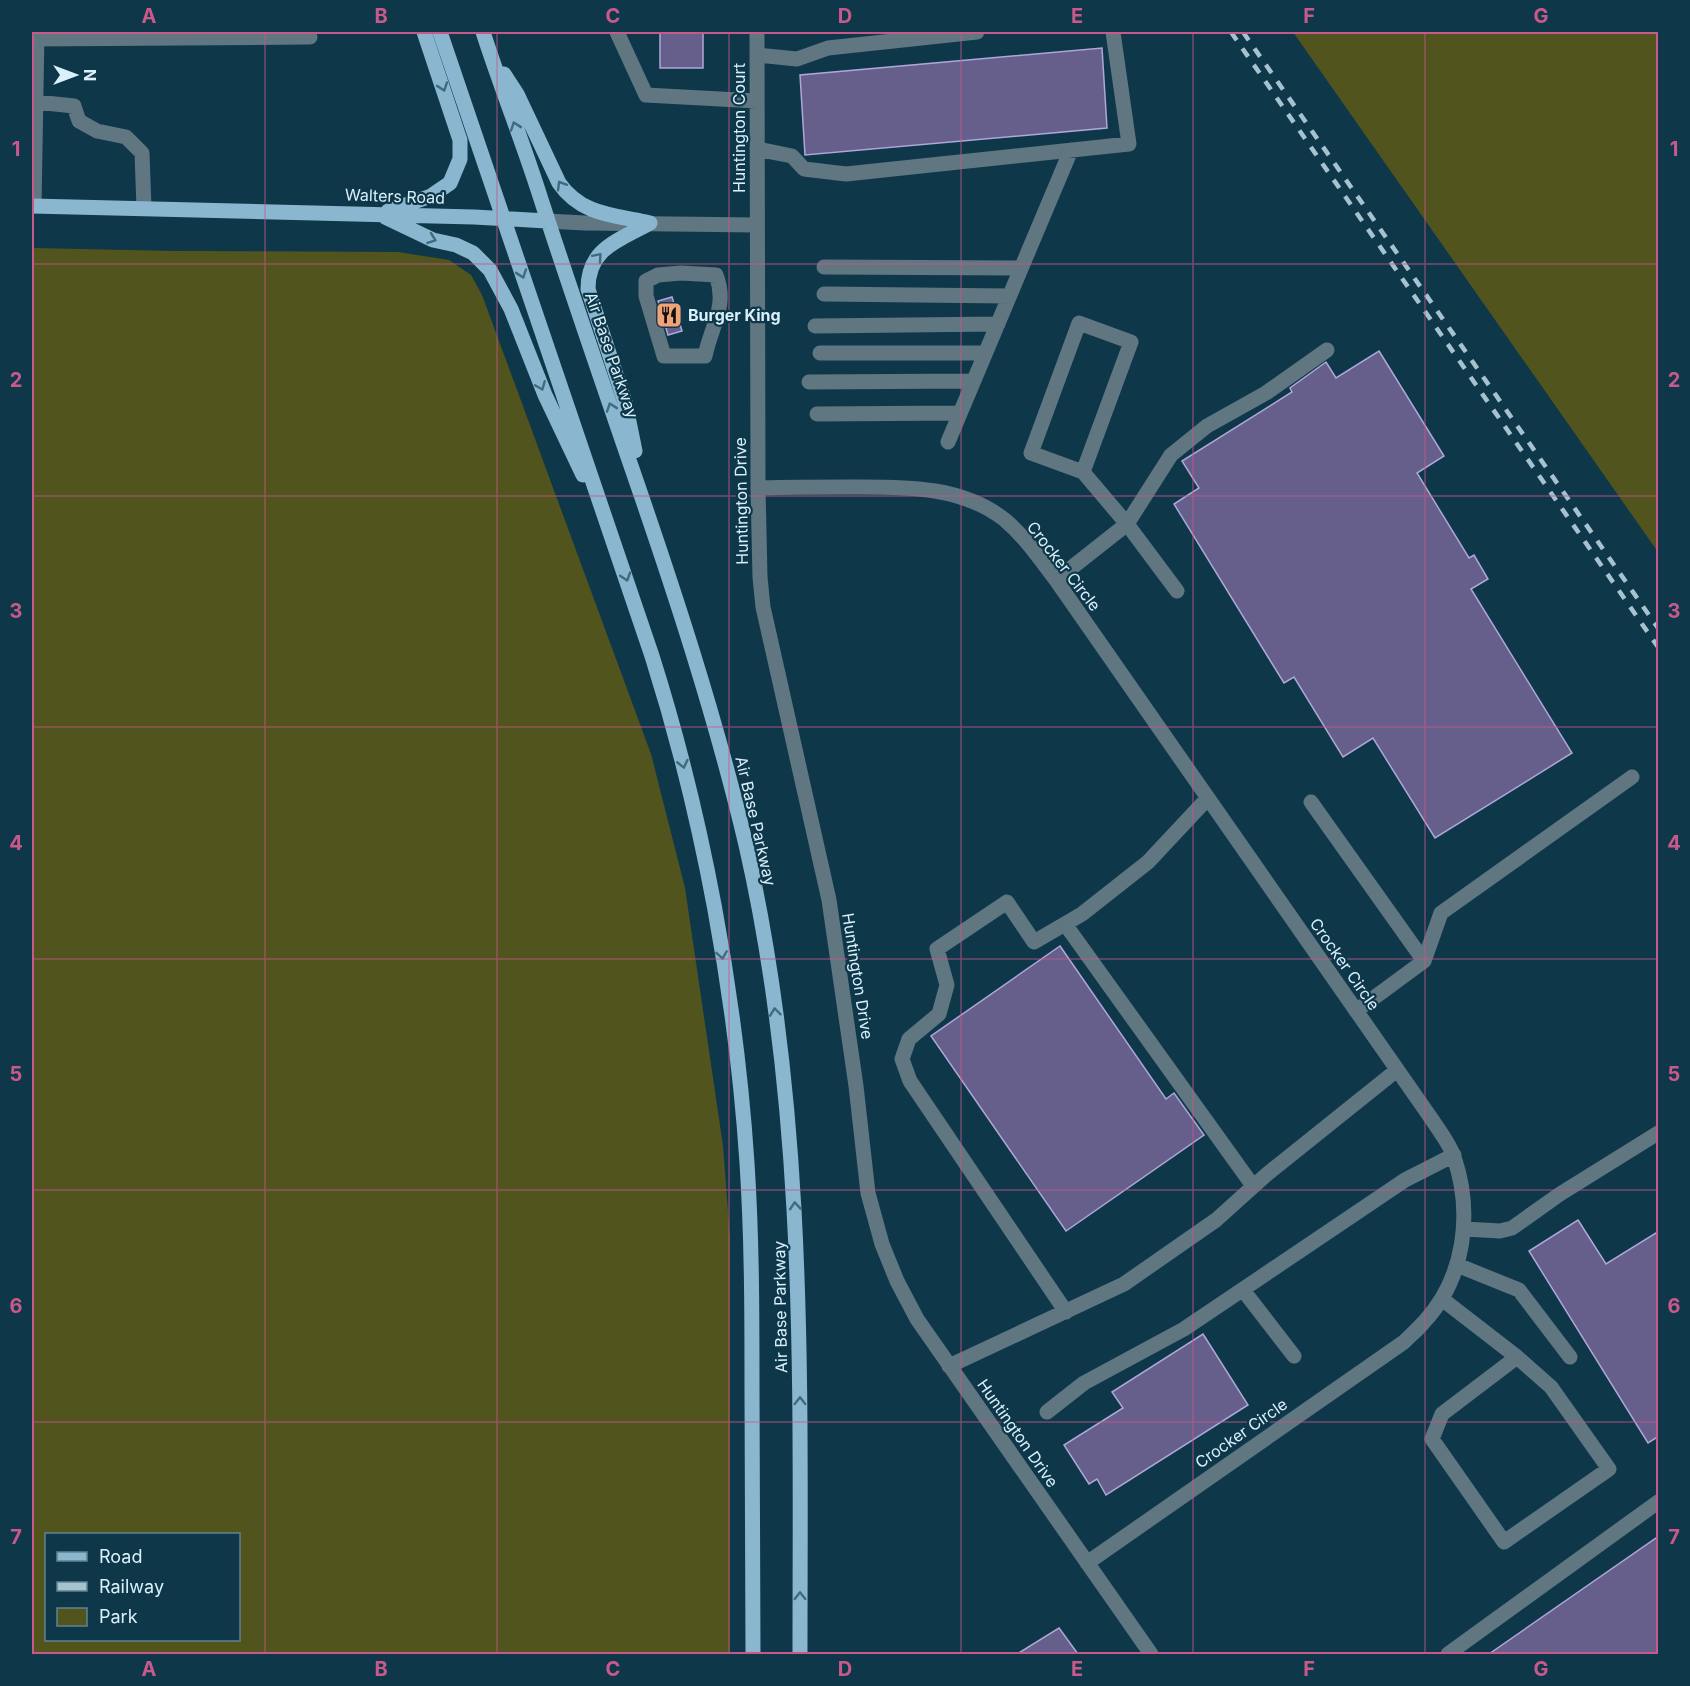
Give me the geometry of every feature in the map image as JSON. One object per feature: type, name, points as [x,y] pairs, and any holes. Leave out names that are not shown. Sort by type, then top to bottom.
[{"type":"main road","points":[[379,214],[431,196],[450,183],[460,159],[460,140],[424,32]]},
{"type":"main road","name":"Air Base Parkway","points":[[440,32],[673,721],[704,855],[720,944],[741,1099],[747,1163],[752,1315],[753,1654]]},
{"type":"main road","name":"Air Base Parkway","points":[[483,32],[648,514],[714,720],[746,847],[775,1006],[786,1102],[796,1233],[800,1331],[800,1654]]},
{"type":"main road","points":[[490,52],[517,94],[559,183],[567,194],[586,208],[650,224]]},
{"type":"main road","name":"Walters Road","points":[[33,206],[379,214],[547,221]]},
{"type":"main road","points":[[379,214],[433,240],[456,245],[473,253],[489,270],[511,309],[545,395],[614,541]]},
{"type":"main road","points":[[648,514],[625,402],[588,289],[588,278],[591,265],[599,252],[650,224]]},
{"type":"street","points":[[617,32],[646,95],[757,101]]},
{"type":"street","name":"Huntington Court","points":[[757,32],[757,225]]},
{"type":"street","points":[[757,55],[797,59],[828,48],[977,32]]},
{"type":"street","points":[[757,149],[792,156],[804,169],[846,174],[1129,144],[1113,32]]},
{"type":"street","points":[[33,206],[35,36],[310,37]]},
{"type":"street","points":[[36,102],[74,106],[79,121],[97,131],[126,137],[142,153],[144,208]]},
{"type":"street","points":[[948,442],[1071,150]]},
{"type":"street","name":"Walters Road","points":[[547,221],[757,225]]},
{"type":"street","name":"Huntington Drive","points":[[757,225],[758,488],[763,607],[829,900],[856,1086],[868,1193],[882,1244],[897,1281],[917,1319],[1151,1654]]},
{"type":"street","points":[[824,267],[1021,268]]},
{"type":"street","points":[[681,273],[716,275],[720,286],[721,306],[705,356],[664,356],[646,296],[646,281],[658,275],[681,273]]},
{"type":"street","points":[[824,294],[1009,296]]},
{"type":"street","points":[[1083,472],[1131,342],[1079,323],[1031,453],[1083,472],[1127,524],[1177,591]]},
{"type":"street","points":[[815,326],[998,324]]},
{"type":"street","points":[[1056,580],[1127,524],[1171,455],[1208,426],[1266,393],[1327,350]]},
{"type":"street","points":[[820,353],[985,353]]},
{"type":"street","points":[[809,382],[973,381]]},
{"type":"street","points":[[817,414],[960,413]]},
{"type":"street","name":"Crocker Circle","points":[[758,488],[908,487],[944,492],[974,502],[1004,520],[1029,544],[1056,580],[1433,1121],[1454,1155],[1464,1199],[1465,1229],[1457,1265],[1442,1299],[1425,1322],[1404,1341],[1087,1563]]},
{"type":"street","points":[[1356,1011],[1425,961],[1442,913],[1632,777]]},
{"type":"street","points":[[1065,1312],[909,1081],[902,1059],[909,1040],[939,1014],[947,985],[937,949],[1007,902],[1034,942],[1082,914],[1148,862],[1207,799]]},
{"type":"street","points":[[1311,802],[1425,961]]},
{"type":"street","points":[[1065,924],[1254,1186]]},
{"type":"street","points":[[949,1366],[1124,1284],[1216,1220],[1254,1186],[1397,1070]]},
{"type":"street","points":[[1465,1229],[1500,1231],[1512,1228],[1560,1194],[1659,1133]]},
{"type":"street","points":[[1047,1412],[1084,1383],[1184,1329],[1406,1180],[1454,1155]]},
{"type":"street","points":[[1457,1265],[1520,1290],[1570,1357]]},
{"type":"street","points":[[1243,1290],[1294,1356]]},
{"type":"street","points":[[1442,1299],[1517,1357],[1551,1387],[1609,1469],[1504,1542],[1432,1439],[1442,1414],[1517,1357]]},
{"type":"street","points":[[1448,1654],[1659,1502]]},
{"type":"green space","points":[[1293,32],[1658,32],[1658,552]]},
{"type":"green space","points":[[32,248],[398,252],[449,260],[471,275],[482,295],[651,754],[685,888],[723,1146],[730,1238],[730,1654],[32,1654]]},
{"type":"building","points":[[660,32],[703,32],[703,68],[660,68]]},
{"type":"building","points":[[1102,48],[1107,128],[805,155],[800,75]]},
{"type":"building","name":"Burger King","points":[[672,297],[682,331],[668,335],[658,301]]},
{"type":"building","points":[[1379,351],[1444,456],[1417,473],[1469,558],[1474,555],[1488,579],[1471,589],[1572,753],[1435,838],[1373,738],[1343,757],[1294,677],[1284,683],[1174,504],[1199,488],[1182,461],[1292,392],[1290,388],[1326,362],[1336,378]]},
{"type":"building","points":[[1060,946],[1166,1099],[1174,1093],[1204,1135],[1066,1231],[931,1036]]},
{"type":"building","points":[[1578,1220],[1606,1264],[1659,1231],[1659,1436],[1648,1443],[1529,1251]]},
{"type":"building","points":[[1203,1334],[1248,1405],[1106,1495],[1097,1479],[1089,1484],[1064,1445],[1123,1408],[1112,1392]]},
{"type":"building","points":[[1659,1536],[1659,1654],[1489,1654]]},
{"type":"building","points":[[1059,1628],[1078,1654],[1017,1654]]},
{"type":"railway","points":[[1231,32],[1658,647]]},
{"type":"railway","points":[[1243,32],[1658,628]]},
{"type":"place","name":"Burger King","points":[[669,315]]}]
